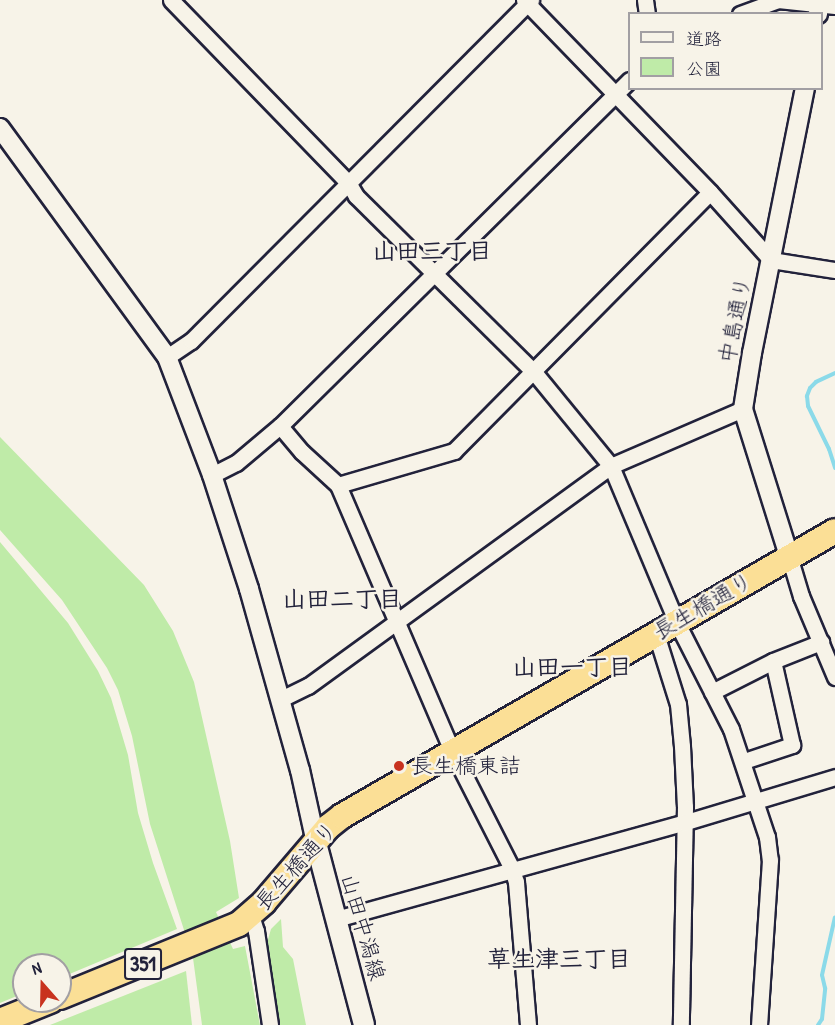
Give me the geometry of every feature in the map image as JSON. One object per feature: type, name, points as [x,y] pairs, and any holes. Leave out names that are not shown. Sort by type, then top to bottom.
[{"type":"highway","name":"長生橋通り","points":[[72,992],[225,931],[251,915],[328,827],[342,816],[835,531]]},
{"type":"highway","points":[[0,1021],[20,1013]]},
{"type":"main road","name":"山田中潟線","points":[[316,843],[364,1025]]},
{"type":"street","points":[[171,0],[349,184],[356,195],[534,372],[611,466],[676,621],[744,762],[757,801],[770,860],[759,1025]]},
{"type":"street","points":[[745,12],[778,0],[823,6]]},
{"type":"street","points":[[167,357],[191,341],[349,184],[527,1],[710,192],[771,260],[835,270]]},
{"type":"street","points":[[212,475],[236,463],[280,426],[628,82]]},
{"type":"street","name":"中島通り","points":[[789,556],[743,409],[752,352],[805,90]]},
{"type":"street","points":[[0,128],[167,357],[212,475],[249,589],[281,699],[316,843]]},
{"type":"street","points":[[338,485],[454,451],[710,192]]},
{"type":"street","points":[[281,699],[308,686],[611,466],[743,409]]},
{"type":"street","points":[[280,426],[302,452],[338,485],[453,753],[512,869],[516,882],[528,1025]]},
{"type":"street","points":[[789,556],[801,596],[835,677]]},
{"type":"street","points":[[656,634],[678,704],[683,766],[681,1025]]},
{"type":"street","points":[[712,692],[773,661],[821,642]]},
{"type":"street","points":[[744,762],[792,745],[773,661]]},
{"type":"street","points":[[336,919],[683,823],[835,777]]},
{"type":"street","points":[[251,915],[256,932],[270,1025]]},
{"type":"green space","points":[[0,437],[144,585],[173,631],[194,682],[230,841],[239,898],[216,912],[233,949],[245,946],[260,1025],[202,1025],[193,958],[150,824],[132,736],[118,690],[107,668],[62,600],[0,530]]},
{"type":"green space","points":[[0,542],[68,623],[98,671],[111,698],[128,755],[138,813],[177,929],[72,973],[72,953],[12,953],[12,998],[0,1003]]},
{"type":"green space","points":[[281,919],[283,947],[293,959],[306,1025],[278,1025],[267,943],[271,929]]},
{"type":"green space","points":[[186,971],[192,1025],[50,1025]]},
{"type":"waterway","points":[[835,373],[816,382],[810,388],[807,396],[808,406],[829,449],[835,468]]},
{"type":"waterway","points":[[818,1025],[822,1019],[825,988],[822,975],[835,917]]},
{"type":"place","name":"長生橋東詰","points":[[399,766]]},
{"type":"district","name":"山田三丁目","points":[[432,251]]},
{"type":"district","name":"山田二丁目","points":[[342,599]]},
{"type":"district","name":"山田一丁目","points":[[572,667]]},
{"type":"district","name":"草生津三丁目","points":[[559,959]]}]
